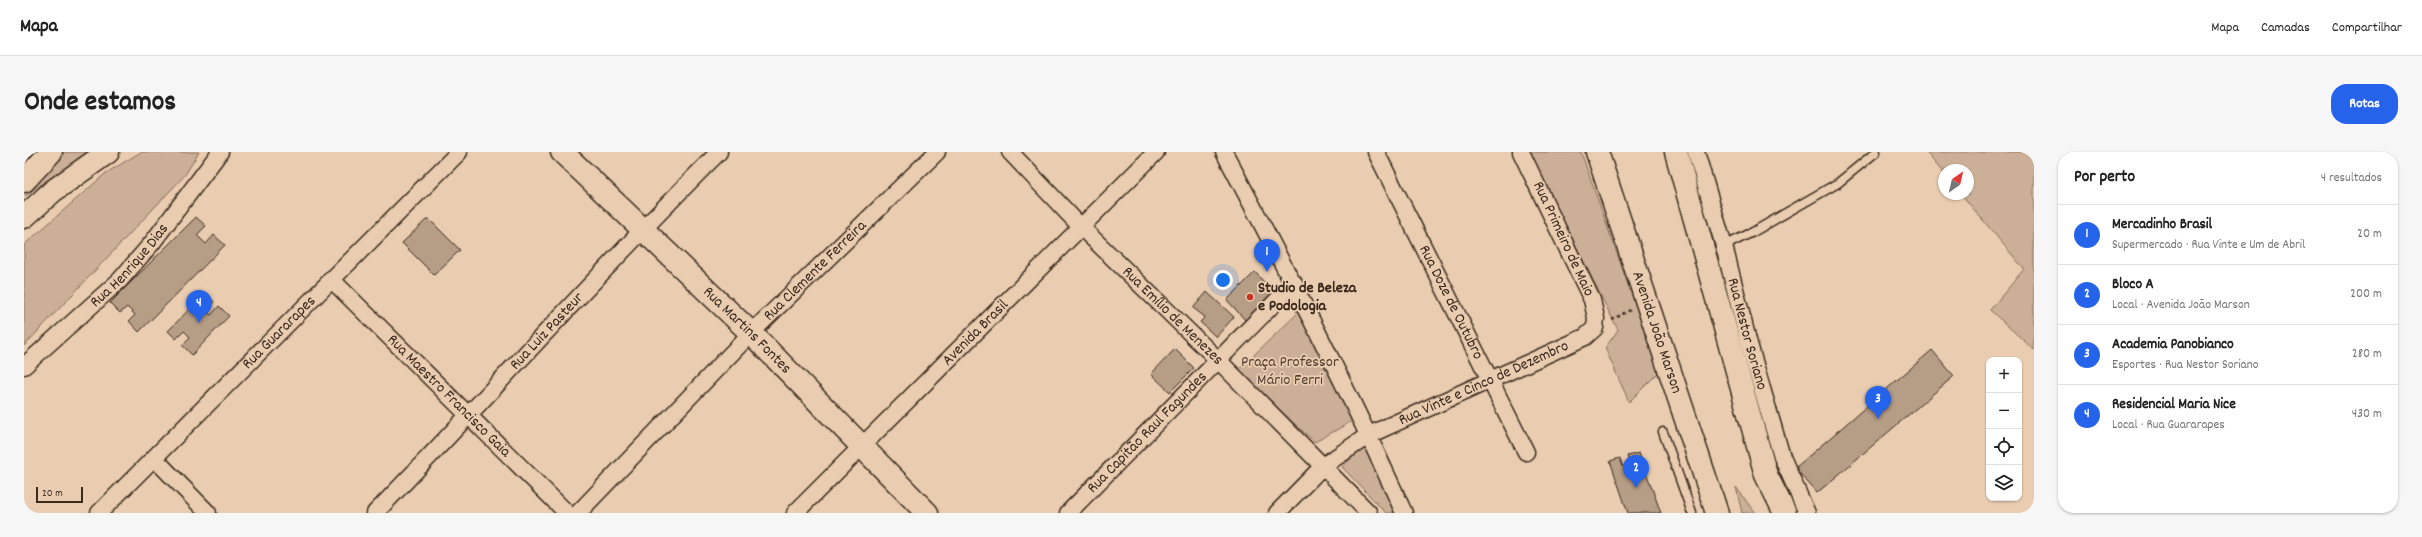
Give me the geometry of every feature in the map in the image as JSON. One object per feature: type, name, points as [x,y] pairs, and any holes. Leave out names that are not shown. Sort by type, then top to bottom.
[{"type":"main road","points":[[24,181],[52,152]]},
{"type":"main road","points":[[24,217],[53,191],[108,152]]},
{"type":"main road","name":"Rua Martins Fontes","points":[[562,152],[751,333],[927,513]]},
{"type":"main road","name":"Avenida João Marson","points":[[1597,152],[1717,513]]},
{"type":"main road","points":[[1676,152],[1766,475],[1785,513]]},
{"type":"street","name":"Rua Henrique Dias","points":[[24,366],[120,280],[152,243],[220,152]]},
{"type":"street","name":"Rua Guararapes","points":[[99,513],[459,152]]},
{"type":"street","name":"Rua Luiz Pasteur","points":[[375,513],[469,416],[643,228],[719,152]]},
{"type":"street","name":"Rua Clemente Ferreira","points":[[578,513],[751,333],[937,152]]},
{"type":"street","name":"Rua Emílio de Menezes","points":[[1010,152],[1082,228],[1218,360],[1369,513]]},
{"type":"street","name":"Avenida Brasil","points":[[796,513],[861,446],[1082,228],[1156,152]]},
{"type":"street","points":[[1224,152],[1294,283],[1369,435],[1404,513]]},
{"type":"street","name":"Rua Doze de Outubro","points":[[1376,152],[1489,381],[1526,452]]},
{"type":"street","name":"Rua Primeiro de Maio","points":[[1522,152],[1592,300],[1596,318],[1595,328]]},
{"type":"street","name":"Rua Nestor Soriano","points":[[1696,152],[1724,246],[1749,344],[1782,457],[1807,513]]},
{"type":"street","name":"Rua Maestro Francisco Gaia","points":[[331,279],[567,513]]},
{"type":"street","name":"Rua Capitão Raul Fagundes","points":[[1068,513],[1294,283]]},
{"type":"street","name":"Rua Vinte e Cinco de Dezembro","points":[[1277,513],[1323,466],[1369,435],[1585,337],[1595,328]]},
{"type":"street","points":[[154,458],[208,513]]},
{"type":"lane","points":[[1724,246],[1753,232],[1838,183],[1876,152]]},
{"type":"lane","points":[[1663,432],[1692,513]]},
{"type":"path","points":[[1595,328],[1646,302]]},
{"type":"green space","points":[[24,152],[35,152],[24,164]]},
{"type":"green space","points":[[63,152],[87,152],[25,196]]},
{"type":"green space","points":[[141,152],[199,152],[185,175],[24,346],[24,245],[106,173]]},
{"type":"green space","points":[[1529,152],[1581,152],[1659,372],[1629,402],[1605,348],[1618,330]]},
{"type":"green space","points":[[1926,152],[2034,152],[2034,350],[1990,310],[2024,269],[1966,200],[1974,200],[1974,164],[1938,164],[1938,167]]},
{"type":"green space","name":"Praça Professor Mário Ferri","points":[[1301,310],[1354,420],[1315,442],[1236,372]]},
{"type":"green space","points":[[1368,442],[1398,513],[1386,513],[1342,467]]},
{"type":"green space","points":[[1736,487],[1755,513],[1742,513]]},
{"type":"building","points":[[196,217],[206,226],[197,235],[206,244],[214,235],[225,245],[139,332],[129,321],[135,315],[127,307],[120,313],[110,303]]},
{"type":"building","points":[[428,218],[460,250],[434,275],[402,243]]},
{"type":"building","name":"Studio de Beleza e Podologia","points":[[1255,272],[1274,293],[1246,321],[1227,300]]},
{"type":"building","points":[[1207,292],[1234,317],[1216,337],[1200,322],[1205,317],[1193,308]]},
{"type":"building","points":[[205,293],[214,302],[206,310],[211,315],[219,306],[229,316],[192,355],[182,345],[190,337],[184,331],[176,339],[168,331]]},
{"type":"building","points":[[1175,349],[1194,368],[1170,392],[1151,374]]},
{"type":"building","points":[[1932,350],[1954,376],[1817,493],[1795,468]]},
{"type":"building","points":[[1639,453],[1661,513],[1628,513],[1610,461],[1620,458],[1623,467],[1630,465],[1627,456]]},
{"type":"place","name":"Mercadinho Brasil","points":[[1267,272]]},
{"type":"place","name":"Studio de Beleza e Podologia","points":[[1250,297]]},
{"type":"place","name":"Residencial Maria Nice","points":[[199,323]]},
{"type":"place","name":"Academia Panobianco","points":[[1878,419]]},
{"type":"place","name":"Bloco A","points":[[1636,488]]}]
